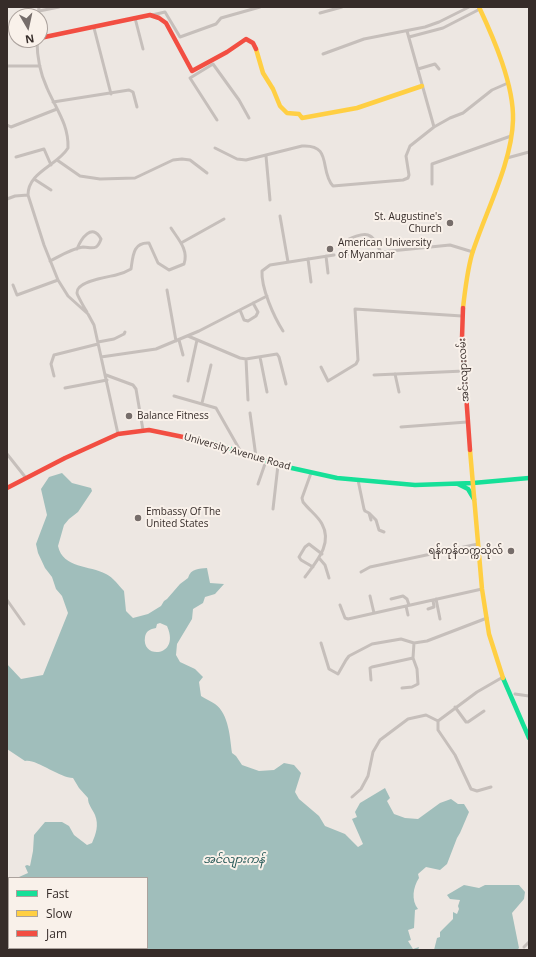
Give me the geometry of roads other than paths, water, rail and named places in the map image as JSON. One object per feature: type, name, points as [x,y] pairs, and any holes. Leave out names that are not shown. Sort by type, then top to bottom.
[{"type":"main road","name":"အင်းလျားလမ်း","points":[[480,8],[508,83],[512,106],[511,136],[507,158],[473,252],[466,279],[462,316],[462,338],[467,422],[482,589],[489,634],[503,677],[529,738]]},
{"type":"main road","points":[[48,37],[150,15],[159,18],[166,24],[192,73],[227,52],[246,38],[251,41],[256,50],[261,71],[267,83],[273,90],[279,104],[288,114],[299,114],[302,118],[357,108],[422,86]]},
{"type":"main road","name":"University Avenue Road","points":[[7,488],[118,434],[142,430],[167,433],[213,443],[278,465],[311,474],[358,480],[415,485],[473,483],[529,478]]},
{"type":"main road","points":[[455,483],[468,489],[474,499]]},
{"type":"street","points":[[48,8],[59,7]]},
{"type":"street","points":[[150,15],[165,12],[180,38],[216,24],[221,18],[260,7]]},
{"type":"street","points":[[320,13],[342,7]]},
{"type":"street","points":[[323,54],[364,39],[425,27],[439,22],[469,7]]},
{"type":"street","points":[[409,37],[443,28],[480,8]]},
{"type":"street","points":[[135,18],[143,49]]},
{"type":"street","points":[[94,28],[111,94]]},
{"type":"street","points":[[407,31],[434,127]]},
{"type":"street","points":[[38,48],[40,66],[46,87],[66,127],[68,148],[57,160],[34,178],[28,188],[28,196],[58,280],[68,296],[88,314]]},
{"type":"street","points":[[217,120],[190,78],[192,73],[213,64],[239,100],[249,118]]},
{"type":"street","points":[[418,69],[435,64],[439,69]]},
{"type":"street","points":[[7,66],[40,66]]},
{"type":"street","points":[[215,148],[236,159],[246,160],[311,145],[318,148],[324,160],[329,182],[335,186],[404,180],[408,178],[409,175],[406,156],[410,146],[434,127],[450,118],[463,114],[492,90],[508,83]]},
{"type":"street","points":[[54,102],[129,90],[132,92],[137,107]]},
{"type":"street","points":[[7,125],[11,127],[57,109]]},
{"type":"street","points":[[432,184],[432,164],[435,162],[511,136]]},
{"type":"street","points":[[16,157],[44,149],[51,165]]},
{"type":"street","points":[[507,158],[529,152]]},
{"type":"street","points":[[266,156],[270,200]]},
{"type":"street","points":[[57,160],[66,168],[80,176],[100,179],[135,178],[173,160],[182,159],[190,160],[207,173]]},
{"type":"street","points":[[34,178],[51,190]]},
{"type":"street","points":[[7,199],[15,196],[28,196]]},
{"type":"street","points":[[280,216],[288,262]]},
{"type":"street","points":[[181,244],[224,219]]},
{"type":"street","points":[[118,434],[94,325],[77,293],[78,289],[83,284],[92,280],[125,272],[131,269],[135,248],[143,243],[149,243],[158,263],[165,268],[169,270],[184,264],[186,258],[185,251],[170,228]]},
{"type":"street","points":[[50,261],[82,247],[96,247],[101,239],[95,233],[91,232],[86,234],[82,238],[77,249]]},
{"type":"street","points":[[381,252],[372,237],[369,235],[351,238],[346,240],[344,243],[351,257],[354,258],[381,252],[450,245],[473,252]]},
{"type":"street","points":[[283,331],[274,317],[267,296],[262,271],[270,265],[334,255]]},
{"type":"street","points":[[326,256],[328,273]]},
{"type":"street","points":[[308,259],[311,282]]},
{"type":"street","points":[[13,285],[17,295],[58,280]]},
{"type":"street","points":[[167,290],[177,340],[183,355]]},
{"type":"street","points":[[101,357],[156,349],[188,336],[267,296]]},
{"type":"street","points":[[240,310],[244,320],[248,321],[256,316],[258,312],[254,303]]},
{"type":"street","points":[[321,368],[328,381],[356,364],[358,360],[356,309],[462,316]]},
{"type":"street","points":[[54,376],[51,364],[54,355],[114,339],[125,332]]},
{"type":"street","points":[[188,336],[232,355],[246,359],[277,354],[286,384]]},
{"type":"street","points":[[188,381],[197,340]]},
{"type":"street","points":[[260,357],[267,392]]},
{"type":"street","points":[[246,359],[248,400]]},
{"type":"street","points":[[202,404],[211,365]]},
{"type":"street","points":[[374,375],[464,371]]},
{"type":"street","points":[[395,374],[399,392]]},
{"type":"street","points":[[106,375],[133,385],[136,389],[142,430]]},
{"type":"street","points":[[65,388],[107,380]]},
{"type":"street","points":[[174,396],[216,408],[220,412],[241,452]]},
{"type":"street","points":[[250,413],[256,457]]},
{"type":"street","points":[[401,427],[467,422]]},
{"type":"street","points":[[7,454],[26,478]]},
{"type":"street","points":[[258,484],[266,461]]},
{"type":"street","points":[[273,509],[278,465]]},
{"type":"street","points":[[305,577],[320,558],[325,541],[325,532],[322,524],[303,502],[302,498],[311,474]]},
{"type":"street","points":[[358,480],[364,509],[376,520],[379,530],[384,532]]},
{"type":"street","points":[[369,513],[371,520]]},
{"type":"street","points":[[313,567],[301,560],[299,557],[305,547],[309,544],[322,554]]},
{"type":"street","points":[[361,572],[370,567],[478,544]]},
{"type":"street","points":[[320,558],[325,565],[329,578]]},
{"type":"street","points":[[340,605],[345,618],[348,619],[482,589]]},
{"type":"street","points":[[370,596],[374,613]]},
{"type":"street","points":[[391,599],[403,596],[406,599],[408,615]]},
{"type":"street","points":[[7,600],[24,624]]},
{"type":"street","points":[[428,609],[434,607],[434,600]]},
{"type":"street","points":[[434,600],[440,619]]},
{"type":"street","points":[[321,643],[329,669],[338,674],[349,656],[372,644],[401,639],[414,643],[426,641],[487,618]]},
{"type":"street","points":[[402,688],[412,687],[418,684],[417,669],[413,658],[414,643]]},
{"type":"street","points":[[371,680],[369,672],[370,668],[413,658]]},
{"type":"street","points":[[438,721],[477,692],[503,677]]},
{"type":"street","points":[[515,694],[529,696]]},
{"type":"street","points":[[455,707],[466,722],[484,711]]},
{"type":"street","points":[[352,797],[361,789],[368,776],[373,752],[380,740],[408,719],[426,715],[438,721]]},
{"type":"street","points":[[438,721],[438,730],[455,756],[471,789],[477,791],[491,787]]},
{"type":"street","points":[[524,946],[529,942]]},
{"type":"water","name":"အင်လျားကန်","points":[[62,473],[72,483],[91,488],[92,491],[78,512],[64,525],[58,546],[65,559],[71,563],[109,575],[124,591],[126,611],[133,618],[148,614],[161,606],[193,571],[207,568],[210,583],[224,584],[215,594],[205,597],[203,603],[193,609],[192,619],[177,644],[176,655],[180,662],[195,669],[203,677],[199,682],[201,696],[220,708],[228,727],[232,753],[242,765],[259,771],[274,770],[284,763],[294,765],[301,773],[295,792],[299,799],[319,816],[325,826],[345,834],[358,847],[363,844],[352,819],[357,817],[355,812],[360,803],[385,788],[390,798],[387,801],[394,814],[405,818],[418,819],[440,803],[451,799],[458,804],[464,804],[469,812],[447,864],[440,870],[426,867],[418,874],[419,878],[415,885],[414,902],[418,909],[415,910],[414,928],[408,930],[411,940],[408,941],[413,949],[419,947],[418,950],[7,950],[7,879],[8,949],[148,949],[148,877],[19,877],[28,873],[25,866],[30,866],[34,835],[45,822],[62,822],[69,826],[74,835],[87,845],[92,843],[97,826],[88,798],[73,778],[61,775],[35,762],[25,761],[7,749],[7,664],[21,679],[43,675],[68,613],[62,596],[56,589],[52,577],[45,568],[38,553],[36,544],[47,515],[41,489],[49,477]],"holes":[[[160,623],[167,626],[170,636],[169,644],[160,652],[154,652],[145,644],[147,632],[156,628],[157,624]]]},
{"type":"water","points":[[464,885],[479,888],[485,885],[519,885],[525,892],[524,899],[512,913],[519,948],[517,950],[434,950],[437,938],[440,937],[440,932],[453,919],[453,912],[457,914],[459,909],[458,906],[460,900],[450,899],[447,895]]},
{"type":"place","name":"St. Augustine's Church","points":[[450,223]]},
{"type":"place","name":"American University of Myanmar","points":[[330,249]]},
{"type":"place","name":"Balance Fitness","points":[[129,416]]},
{"type":"place","name":"Embassy Of The United States","points":[[138,518]]},
{"type":"place","name":"ရန်ကုန်တက္ကသိုလ်","points":[[511,551]]}]
